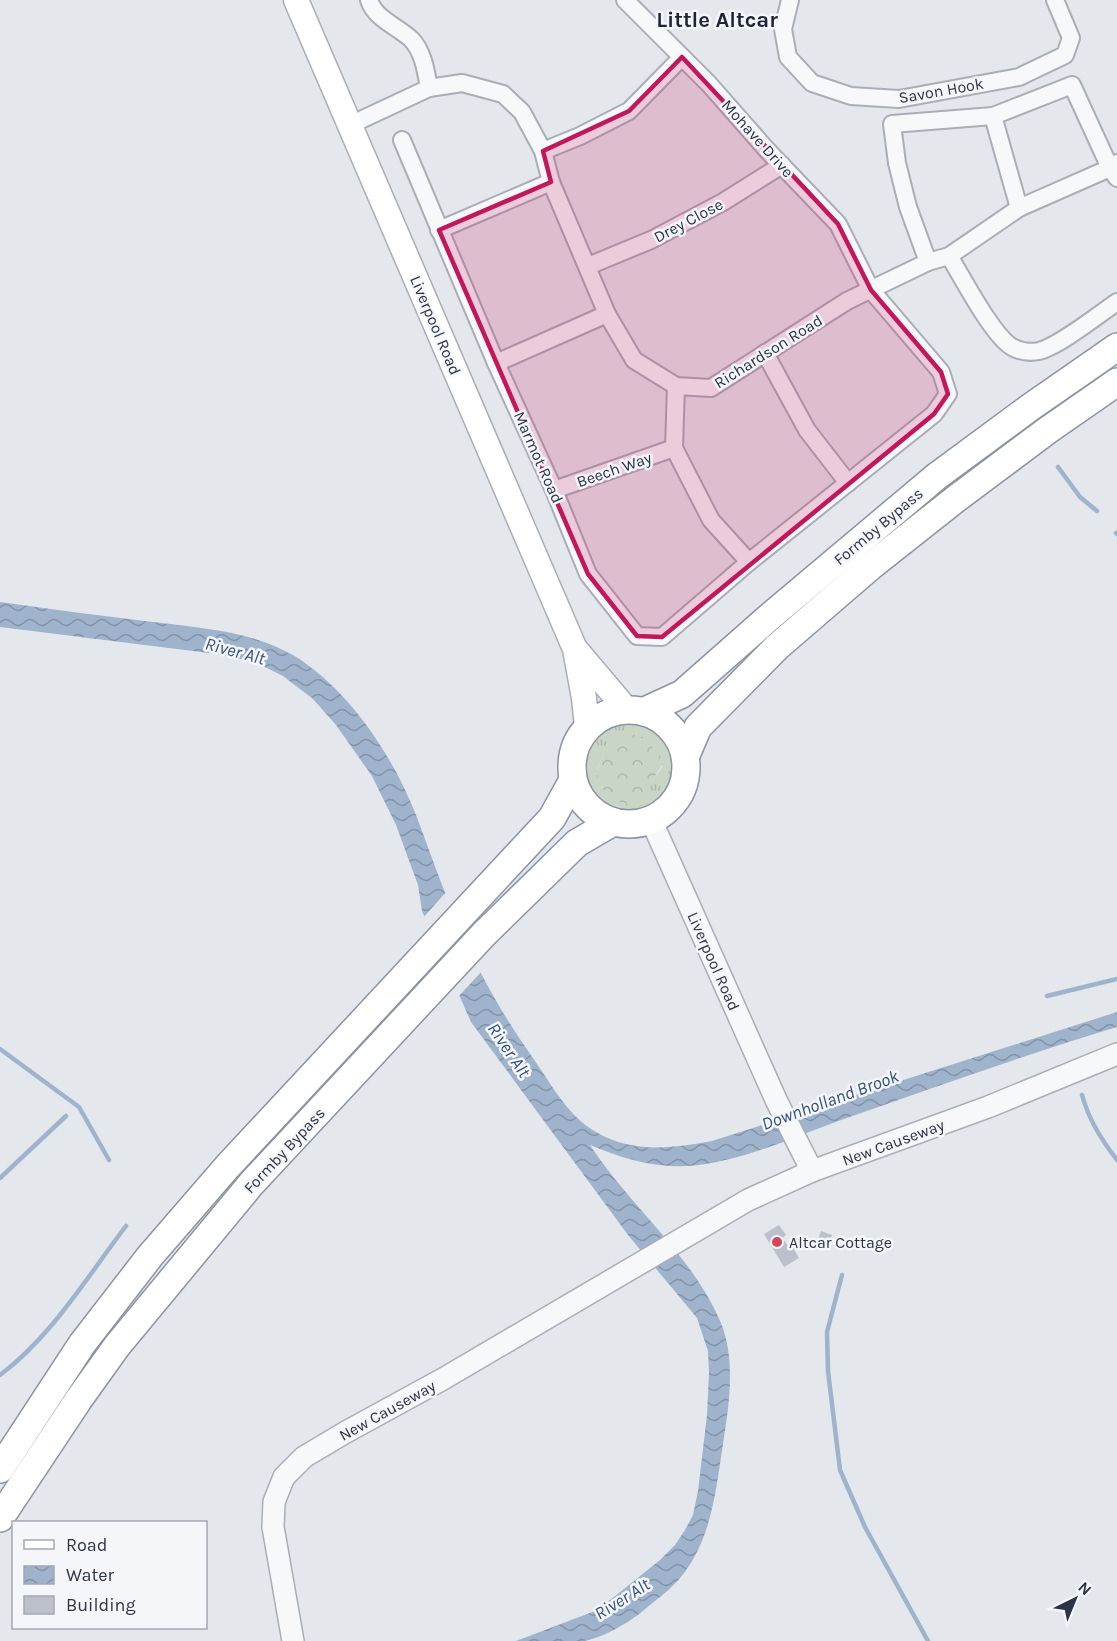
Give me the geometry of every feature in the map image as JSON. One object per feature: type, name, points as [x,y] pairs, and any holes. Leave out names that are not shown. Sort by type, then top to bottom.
[{"type":"highway","name":"Formby Bypass","points":[[636,710],[682,694],[767,619],[938,476],[1032,406],[1117,347]]},
{"type":"highway","name":"Formby Bypass","points":[[686,755],[698,727],[777,647],[871,566],[957,498],[1117,382]]},
{"type":"highway","points":[[636,710],[660,718],[672,728],[686,755],[687,768],[681,792],[669,808],[654,819],[627,824],[613,822],[599,816],[587,806],[578,794],[573,780],[572,760],[577,742],[587,727],[599,717],[612,711],[636,710]]},
{"type":"highway","name":"Formby Bypass","points":[[0,1469],[82,1344],[150,1256],[227,1167],[552,818],[573,780]]},
{"type":"highway","name":"Formby Bypass","points":[[0,1518],[79,1399],[124,1337],[251,1184],[484,934],[577,843],[613,822]]},
{"type":"main road","name":"Liverpool Road","points":[[296,0],[575,649],[587,727]]},
{"type":"main road","name":"Liverpool Road","points":[[575,649],[636,710]]},
{"type":"street","points":[[369,0],[371,6],[392,26],[411,39],[423,61],[429,87]]},
{"type":"street","name":"Mohave Drive","points":[[625,0],[682,57],[838,224],[871,290],[941,372],[948,394],[934,414],[848,483]]},
{"type":"street","name":"Savon Hook","points":[[790,0],[783,29],[788,57],[812,83],[851,96],[899,99],[1019,77],[1065,55],[1071,38],[1055,0]]},
{"type":"street","points":[[543,151],[580,136],[629,111],[682,57]]},
{"type":"street","name":"Richardson Road","points":[[350,125],[429,87],[462,83],[503,94],[522,112],[543,151],[551,182],[607,314],[634,360],[676,386],[711,388],[847,301],[928,262],[949,256],[1019,208],[1115,170]]},
{"type":"street","points":[[928,262],[908,207],[897,163],[892,124],[993,116],[1072,85],[1115,170]]},
{"type":"street","points":[[993,116],[1019,208]]},
{"type":"street","name":"Marmot Road","points":[[402,141],[496,363],[554,490],[588,574],[637,636],[662,637],[749,562],[848,483]]},
{"type":"street","name":"Drey Close","points":[[588,266],[661,234],[723,202],[782,165]]},
{"type":"street","points":[[439,230],[551,182]]},
{"type":"street","points":[[949,256],[999,336],[1011,346],[1024,352],[1039,351],[1052,345],[1117,302]]},
{"type":"street","points":[[496,363],[607,314]]},
{"type":"street","points":[[765,353],[807,430],[848,483]]},
{"type":"street","points":[[676,386],[674,448],[711,520],[749,562]]},
{"type":"street","name":"Beech Way","points":[[554,490],[674,448]]},
{"type":"street","name":"Liverpool Road","points":[[654,819],[656,831],[777,1102],[812,1171]]},
{"type":"street","name":"New Causeway","points":[[292,1641],[273,1527],[274,1502],[284,1477],[304,1457],[443,1379],[748,1200],[812,1171],[988,1107],[1117,1054]]},
{"type":"highlighted area","points":[[682,57],[838,224],[871,290],[941,372],[948,394],[934,414],[662,637],[637,636],[588,574],[439,230],[551,182],[543,151],[629,111]]},
{"type":"green space","points":[[619,719],[641,721],[658,730],[669,744],[675,761],[674,778],[668,794],[655,806],[635,813],[620,812],[601,804],[587,790],[580,766],[582,754],[596,733]],"holes":[[[605,748],[663,766],[650,784],[605,793],[596,774]]]},
{"type":"green space","points":[[621,732],[646,738],[663,764],[650,784],[649,800],[632,810],[605,793],[596,775],[605,748]]},
{"type":"water","name":"River Alt","points":[[0,602],[207,629],[243,636],[293,655],[333,686],[367,726],[395,770],[416,815],[464,938],[506,1017],[569,1109],[586,1125],[610,1139],[624,1144],[653,1147],[683,1146],[712,1141],[1117,1012],[1117,1027],[727,1160],[687,1166],[650,1164],[625,1158],[590,1145],[694,1275],[721,1323],[726,1337],[730,1368],[727,1414],[718,1478],[707,1528],[701,1544],[684,1573],[675,1583],[624,1624],[599,1637],[584,1641],[516,1641],[595,1611],[660,1560],[675,1545],[685,1530],[693,1515],[698,1491],[707,1415],[708,1351],[697,1318],[628,1235],[471,1022],[422,911],[418,885],[396,825],[372,776],[336,725],[313,699],[283,676],[255,662],[217,654],[0,627]]},
{"type":"pier","points":[[448,890],[484,969],[457,998],[422,919]]},
{"type":"building","name":"Altcar Cottage","points":[[779,1225],[786,1235],[782,1238],[789,1247],[792,1246],[799,1258],[784,1267],[764,1234]]},
{"type":"building","points":[[821,1231],[832,1235],[829,1244],[818,1240]]},
{"type":"waterway","points":[[1058,467],[1080,497],[1097,511]]},
{"type":"waterway","points":[[1047,996],[1117,979]]},
{"type":"waterway","points":[[0,1049],[79,1107],[109,1160]]},
{"type":"waterway","points":[[1082,1095],[1096,1129],[1117,1160]]},
{"type":"waterway","points":[[0,1178],[66,1116]]},
{"type":"waterway","points":[[0,1375],[19,1359],[52,1324],[126,1226]]},
{"type":"waterway","points":[[842,1275],[827,1332],[828,1371],[840,1470],[865,1527],[928,1641]]},
{"type":"place","name":"Altcar Cottage","points":[[777,1242]]},
{"type":"district","name":"Little Altcar","points":[[717,19]]},
{"type":"water label","name":"Downholland Brook","points":[[830,1100]]}]
